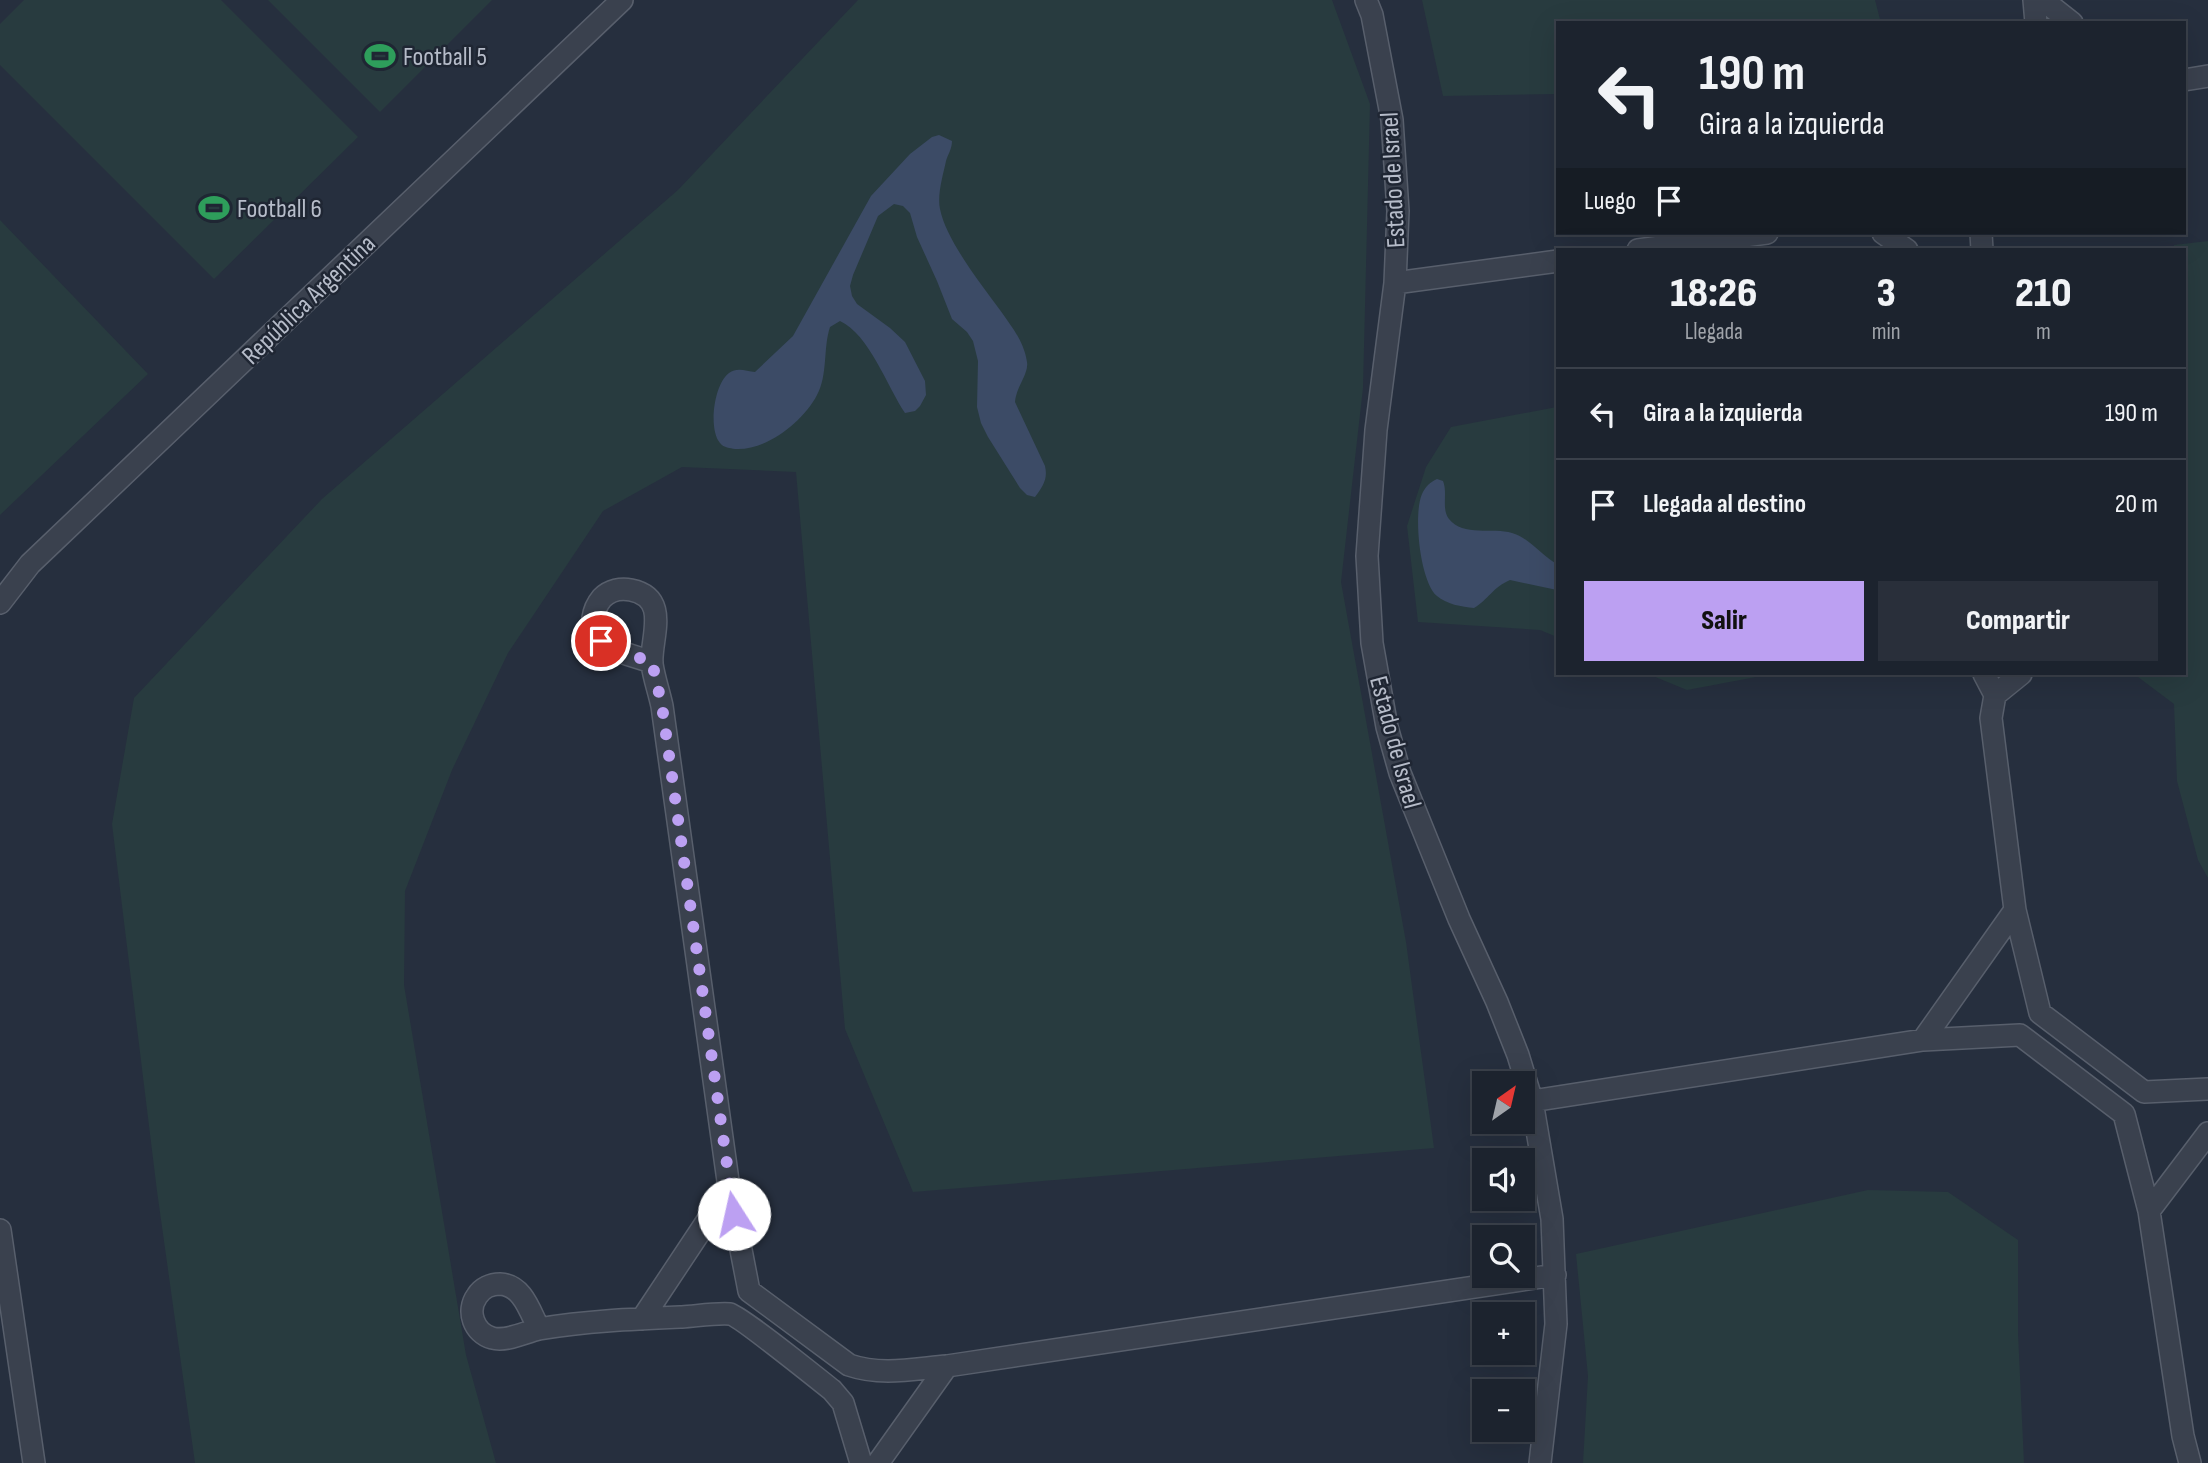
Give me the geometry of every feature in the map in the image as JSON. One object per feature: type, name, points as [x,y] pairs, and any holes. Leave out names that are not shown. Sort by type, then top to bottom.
[{"type":"street","name":"República Argentina","points":[[0,603],[30,565],[622,0]]},
{"type":"street","name":"Estado de Israel","points":[[1366,0],[1372,15],[1392,120],[1398,211],[1395,284],[1376,430],[1367,556],[1368,597],[1378,682],[1387,727],[1404,784],[1459,919],[1497,1002],[1523,1071]]},
{"type":"street","points":[[2034,0],[2036,21]]},
{"type":"street","points":[[2043,0],[2069,21]]},
{"type":"street","points":[[2186,80],[2208,76]]},
{"type":"street","points":[[1654,248],[1752,235]]},
{"type":"street","points":[[1885,235],[1904,248]]},
{"type":"street","points":[[1395,284],[1556,261]]},
{"type":"street","points":[[652,662],[662,706],[729,1188],[750,1291],[849,1365],[867,1371],[891,1372],[947,1366],[1555,1275]]},
{"type":"street","points":[[1985,675],[1995,695],[1991,718],[2015,910],[2040,1013],[2144,1092],[2208,1089]]},
{"type":"street","points":[[1995,695],[2020,675]]},
{"type":"street","points":[[1923,1041],[2015,910]]},
{"type":"street","points":[[2020,1035],[2040,1013]]},
{"type":"street","points":[[1535,1101],[1923,1041],[2020,1035],[2124,1114],[2149,1211],[2183,1436],[2194,1462]]},
{"type":"street","points":[[2124,1114],[2144,1092]]},
{"type":"street","name":"Estado de Israel","points":[[1535,1119],[1552,1219],[1556,1324],[1540,1463]]},
{"type":"street","points":[[2149,1211],[2208,1133]]},
{"type":"street","points":[[642,1319],[729,1188]]},
{"type":"street","points":[[0,1230],[34,1463]]},
{"type":"street","points":[[733,1314],[750,1291]]},
{"type":"street","points":[[539,1329],[733,1314],[832,1390],[844,1403],[861,1463]]},
{"type":"street","points":[[832,1390],[849,1365]]},
{"type":"street","points":[[878,1463],[947,1366]]},
{"type":"green space","name":"Football 6","points":[[24,0],[221,0],[358,137],[214,279],[0,65],[0,24]]},
{"type":"green space","name":"Football 5","points":[[268,0],[492,0],[380,112]]},
{"type":"green space","points":[[858,0],[1332,0],[1370,104],[1363,388],[1341,582],[1406,942],[1434,1148],[913,1192],[845,1029],[796,472],[682,467],[603,511],[508,653],[452,770],[405,891],[404,985],[466,1355],[496,1463],[195,1463],[157,1191],[112,824],[134,698],[322,499],[678,190]]},
{"type":"green space","points":[[1422,0],[1875,0],[1880,21],[1556,21],[1556,94],[1443,96]]},
{"type":"green space","points":[[0,220],[148,374],[0,515]]},
{"type":"green space","points":[[2208,241],[2208,878],[2198,860],[2177,781],[2174,704],[2135,675],[2186,675],[2186,248],[2173,248],[2174,245]]},
{"type":"green space","points":[[1556,407],[1556,637],[1540,630],[1418,622],[1407,526],[1426,467],[1451,427]]},
{"type":"green space","points":[[1650,675],[1767,675],[1687,690]]},
{"type":"green space","points":[[1868,1190],[1948,1192],[2018,1240],[2018,1333],[2024,1463],[1583,1463],[1588,1376],[1576,1254]]},
{"type":"water","points":[[939,135],[952,141],[939,203],[949,234],[1016,334],[1025,354],[1027,367],[1015,402],[1045,466],[1045,479],[1038,493],[1035,497],[1027,495],[1020,488],[981,423],[977,407],[978,361],[973,341],[952,319],[917,237],[910,213],[903,206],[894,204],[878,216],[850,286],[857,304],[905,342],[925,381],[926,395],[920,406],[915,411],[905,413],[869,349],[860,337],[840,321],[830,327],[820,387],[803,415],[782,433],[759,445],[735,449],[723,446],[714,428],[714,407],[724,379],[735,370],[755,372],[793,336],[871,196],[910,154],[932,137]]},
{"type":"water","points":[[1437,479],[1443,481],[1445,511],[1455,525],[1470,530],[1504,531],[1518,535],[1556,563],[1556,590],[1510,580],[1474,608],[1449,603],[1437,596],[1426,577],[1418,531],[1419,504],[1423,491]]},
{"type":"place","name":"Football 5","points":[[380,56]]},
{"type":"place","name":"Football 6","points":[[214,208]]},
{"type":"route","points":[[601,641],[609,648],[652,662],[662,706],[734,1214]]}]
